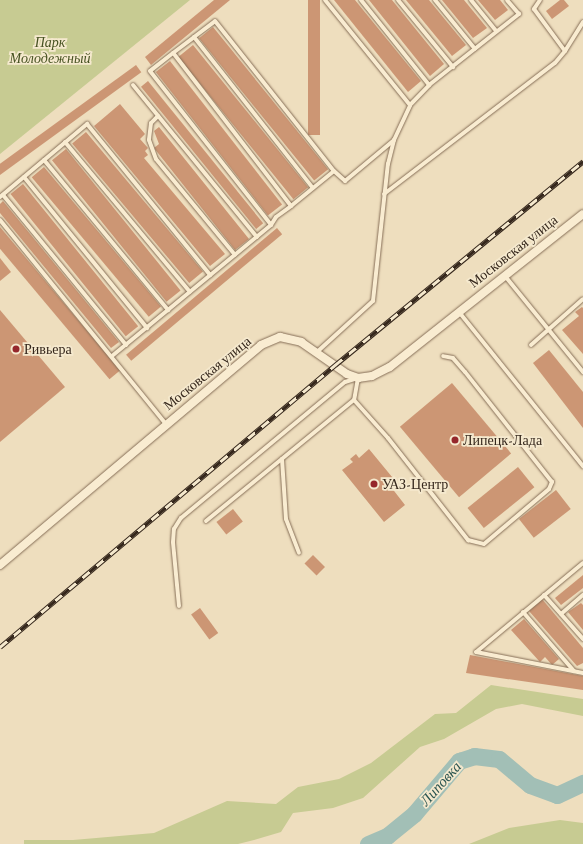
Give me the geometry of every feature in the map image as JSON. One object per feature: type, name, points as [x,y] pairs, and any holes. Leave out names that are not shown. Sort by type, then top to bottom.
[{"type":"street","name":"Московская улица","points":[[0,565],[261,345],[280,337],[301,342],[317,352],[340,370],[358,378],[372,376],[390,367],[504,274],[583,214]]},
{"type":"lane","points":[[325,0],[410,105]]},
{"type":"lane","points":[[361,0],[429,86]]},
{"type":"lane","points":[[398,0],[453,67]]},
{"type":"lane","points":[[435,0],[475,49]]},
{"type":"lane","points":[[471,0],[496,31]]},
{"type":"lane","points":[[317,352],[373,301],[384,194],[394,140],[410,105],[429,86],[519,14],[507,0]]},
{"type":"lane","points":[[540,0],[534,9],[565,51]]},
{"type":"lane","points":[[271,225],[150,71],[215,21],[334,171],[345,181],[394,140]]},
{"type":"lane","points":[[384,194],[555,63],[565,51],[583,22]]},
{"type":"lane","points":[[194,37],[313,188]]},
{"type":"lane","points":[[173,54],[291,206]]},
{"type":"lane","points":[[133,85],[257,237]]},
{"type":"lane","points":[[158,116],[151,123],[149,140],[156,159],[235,255]]},
{"type":"lane","points":[[126,345],[1,196],[87,124],[210,275]]},
{"type":"lane","points":[[66,142],[190,292]]},
{"type":"lane","points":[[44,160],[168,310]]},
{"type":"lane","points":[[112,356],[257,237],[271,225],[276,217],[334,171]]},
{"type":"lane","points":[[24,177],[146,328]]},
{"type":"lane","points":[[0,220],[166,424]]},
{"type":"lane","points":[[504,274],[583,372]]},
{"type":"lane","points":[[531,345],[583,299]]},
{"type":"lane","points":[[458,311],[583,466]]},
{"type":"lane","points":[[354,400],[388,438],[468,540],[484,544],[549,489],[552,482],[453,358],[443,356]]},
{"type":"lane","points":[[179,606],[173,542],[174,529],[181,518],[345,382],[358,378],[354,400],[206,522]]},
{"type":"lane","points":[[282,459],[286,519],[299,553]]},
{"type":"lane","points":[[583,563],[476,652],[583,673]]},
{"type":"lane","points":[[544,595],[583,639]]},
{"type":"lane","points":[[561,614],[583,596]]},
{"type":"lane","points":[[523,612],[574,671]]},
{"type":"green space","name":"Парк Молодежный","points":[[0,0],[190,0],[0,154]]},
{"type":"green space","points":[[491,685],[583,699],[583,716],[522,704],[496,709],[444,739],[420,747],[363,798],[333,808],[293,813],[281,832],[238,844],[24,844],[24,840],[73,840],[154,833],[227,801],[276,804],[298,787],[339,779],[371,763],[435,714],[456,713]]},
{"type":"green space","points":[[560,820],[583,823],[583,844],[469,844],[509,828]]},
{"type":"building","points":[[214,0],[230,0],[151,65],[145,57]]},
{"type":"building","points":[[308,0],[320,0],[320,135],[308,135]]},
{"type":"building","points":[[334,0],[355,0],[421,81],[408,92]]},
{"type":"building","points":[[369,0],[392,0],[444,64],[430,76]]},
{"type":"building","points":[[406,0],[429,0],[466,45],[452,56]]},
{"type":"building","points":[[442,0],[464,0],[487,28],[473,38]]},
{"type":"building","points":[[478,0],[500,0],[508,10],[495,20]]},
{"type":"building","points":[[560,0],[564,0],[569,6],[552,19],[546,11]]},
{"type":"building","points":[[213,27],[328,169],[314,181],[199,38]]},
{"type":"building","points":[[193,45],[308,187],[293,199],[178,57]]},
{"type":"building","points":[[170,61],[282,204],[268,215],[156,72]]},
{"type":"building","points":[[136,65],[141,72],[0,175],[0,164]]},
{"type":"building","points":[[148,81],[263,223],[256,229],[141,87]]},
{"type":"building","points":[[120,104],[145,134],[140,139],[148,148],[145,151],[148,155],[144,158],[225,254],[210,266],[94,126]]},
{"type":"building","points":[[159,127],[249,239],[235,250],[154,148],[159,144],[154,131]]},
{"type":"building","points":[[86,132],[203,271],[189,283],[72,144]]},
{"type":"building","points":[[66,149],[181,290],[167,302],[52,160]]},
{"type":"building","points":[[44,167],[161,306],[149,317],[32,177]]},
{"type":"building","points":[[23,184],[138,326],[126,336],[11,194]]},
{"type":"building","points":[[3,201],[119,342],[111,348],[0,213],[0,204]]},
{"type":"building","points":[[0,227],[120,370],[109,379],[0,249]]},
{"type":"building","points":[[277,228],[282,234],[131,361],[126,355]]},
{"type":"building","points":[[0,258],[11,272],[0,281]]},
{"type":"building","points":[[582,307],[583,354],[562,330],[579,316],[575,312]]},
{"type":"building","name":"Ривьера","points":[[0,310],[65,387],[0,442]]},
{"type":"building","points":[[549,350],[583,392],[583,428],[533,363]]},
{"type":"building","name":"Липецк-Лада","points":[[452,383],[511,453],[459,497],[400,427]]},
{"type":"building","name":"УАЗ-Центр","points":[[369,449],[397,483],[391,487],[405,505],[384,522],[342,470],[353,462],[350,459],[356,454],[359,458]]},
{"type":"building","points":[[518,467],[534,487],[484,528],[467,508]]},
{"type":"building","points":[[556,490],[571,509],[534,538],[519,519]]},
{"type":"building","points":[[233,509],[243,522],[226,535],[216,522]]},
{"type":"building","points":[[313,555],[325,567],[317,576],[305,563]]},
{"type":"building","points":[[583,575],[583,588],[561,605],[555,598]]},
{"type":"building","points":[[542,599],[583,648],[583,663],[577,666],[529,611]]},
{"type":"building","points":[[581,603],[583,605],[583,630],[568,612]]},
{"type":"building","points":[[200,608],[218,633],[209,640],[191,614]]},
{"type":"building","points":[[524,619],[559,659],[552,665],[545,657],[540,662],[511,630]]},
{"type":"building","points":[[470,655],[583,676],[583,690],[466,673]]},
{"type":"waterway","name":"Липовка","points":[[368,844],[387,836],[414,814],[459,761],[474,756],[499,759],[530,785],[557,795],[583,783]]},
{"type":"railway","points":[[0,647],[335,365],[583,161]]},
{"type":"place","name":"Ривьера","points":[[16,349]]},
{"type":"place","name":"Липецк-Лада","points":[[455,440]]},
{"type":"place","name":"УАЗ-Центр","points":[[374,484]]}]
